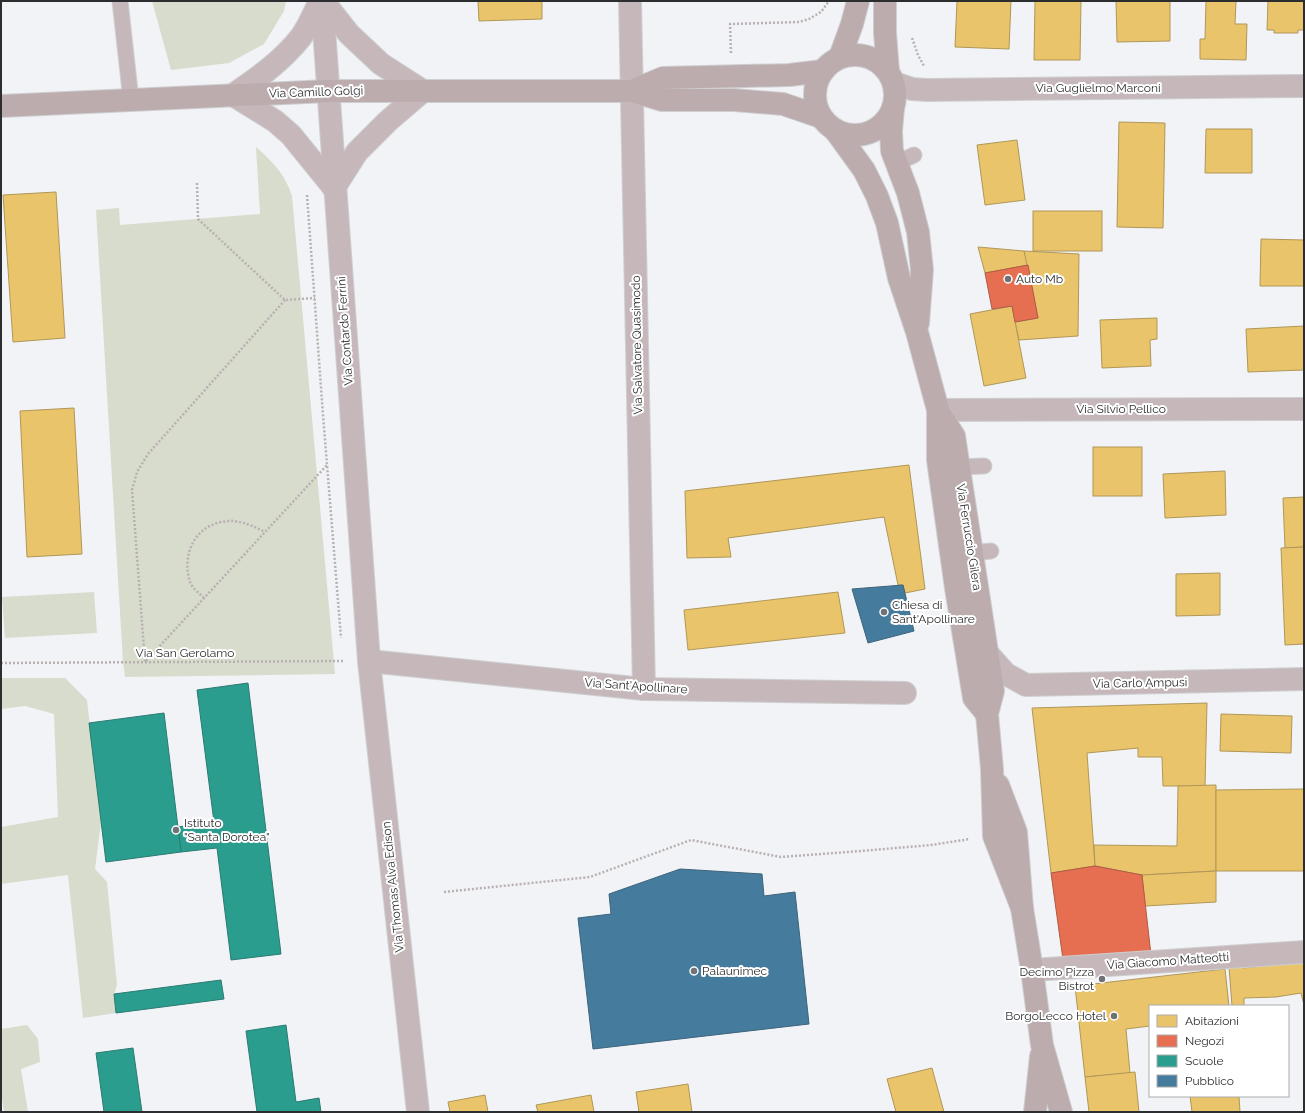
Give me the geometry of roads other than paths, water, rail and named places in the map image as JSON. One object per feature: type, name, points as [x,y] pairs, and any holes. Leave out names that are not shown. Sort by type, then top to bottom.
[{"type":"main road","points":[[840,57],[852,24],[858,1]]},
{"type":"main road","name":"Via Ferruccio Gilera","points":[[885,1],[885,33],[891,77],[896,96],[893,108],[891,131],[892,151],[906,159],[908,193],[918,232],[922,270],[917,332]]},
{"type":"main road","points":[[632,91],[663,78],[789,75],[822,71],[830,63],[840,57],[853,54],[866,56],[878,62],[891,77]]},
{"type":"main road","name":"Via Ferruccio Gilera","points":[[822,71],[817,81],[814,94],[816,106],[864,170],[877,196],[887,223],[899,278],[917,332],[938,410],[938,460],[956,588],[974,698],[987,714]]},
{"type":"main road","name":"Via Camillo Golgi","points":[[1,106],[328,91],[632,91]]},
{"type":"main road","points":[[632,91],[662,100],[734,100],[783,104],[828,124]]},
{"type":"main road","name":"Via Ferruccio Gilera","points":[[828,124],[851,136],[869,133],[884,123],[893,108]]},
{"type":"main road","name":"Via Ferruccio Gilera","points":[[938,410],[954,436],[958,467],[981,552],[988,654],[993,691],[987,714],[992,769],[994,836],[1022,908]]},
{"type":"main road","name":"Via Ferruccio Gilera","points":[[992,769],[1016,832],[1022,908],[1042,1045],[1061,1112]]},
{"type":"main road","name":"Via Ferruccio Gilera","points":[[1035,1112],[1042,1045]]},
{"type":"street","points":[[322,1],[349,34],[381,64],[423,91],[388,121],[357,152],[334,188],[291,135],[275,121],[233,95],[266,72],[284,56],[302,36],[322,1]]},
{"type":"street","name":"Via Contardo Ferrini","points":[[322,1],[334,188],[369,661]]},
{"type":"street","name":"Via Salvatore Quasimodo","points":[[630,1],[644,689]]},
{"type":"street","name":"Via Guglielmo Marconi","points":[[891,77],[912,89],[927,90],[1304,86]]},
{"type":"street","name":"Via Silvio Pellico","points":[[938,410],[1304,409]]},
{"type":"street","name":"Via Carlo Ampusi","points":[[988,654],[1006,674],[1026,685],[1304,679]]},
{"type":"street","name":"Via Sant'Apollinare","points":[[369,661],[644,689],[905,693]]},
{"type":"street","name":"Via Thomas Alva Edison","points":[[369,661],[418,1112]]},
{"type":"street","name":"Via Giacomo Matteotti","points":[[1032,970],[1304,952]]},
{"type":"lane","points":[[120,1],[131,100]]},
{"type":"lane","points":[[958,467],[984,466]]},
{"type":"place","name":"Auto Mb","points":[[1008,279]]},
{"type":"place","name":"Chiesa di Sant'Apollinare","points":[[884,612]]},
{"type":"place","name":"Istituto \"Santa Dorotea\"","points":[[176,830]]},
{"type":"place","name":"Palaunimec","points":[[694,971]]},
{"type":"place","name":"Decimo Pizza Bistrot","points":[[1102,979]]},
{"type":"place","name":"BorgoLecco Hotel","points":[[1114,1016]]}]
